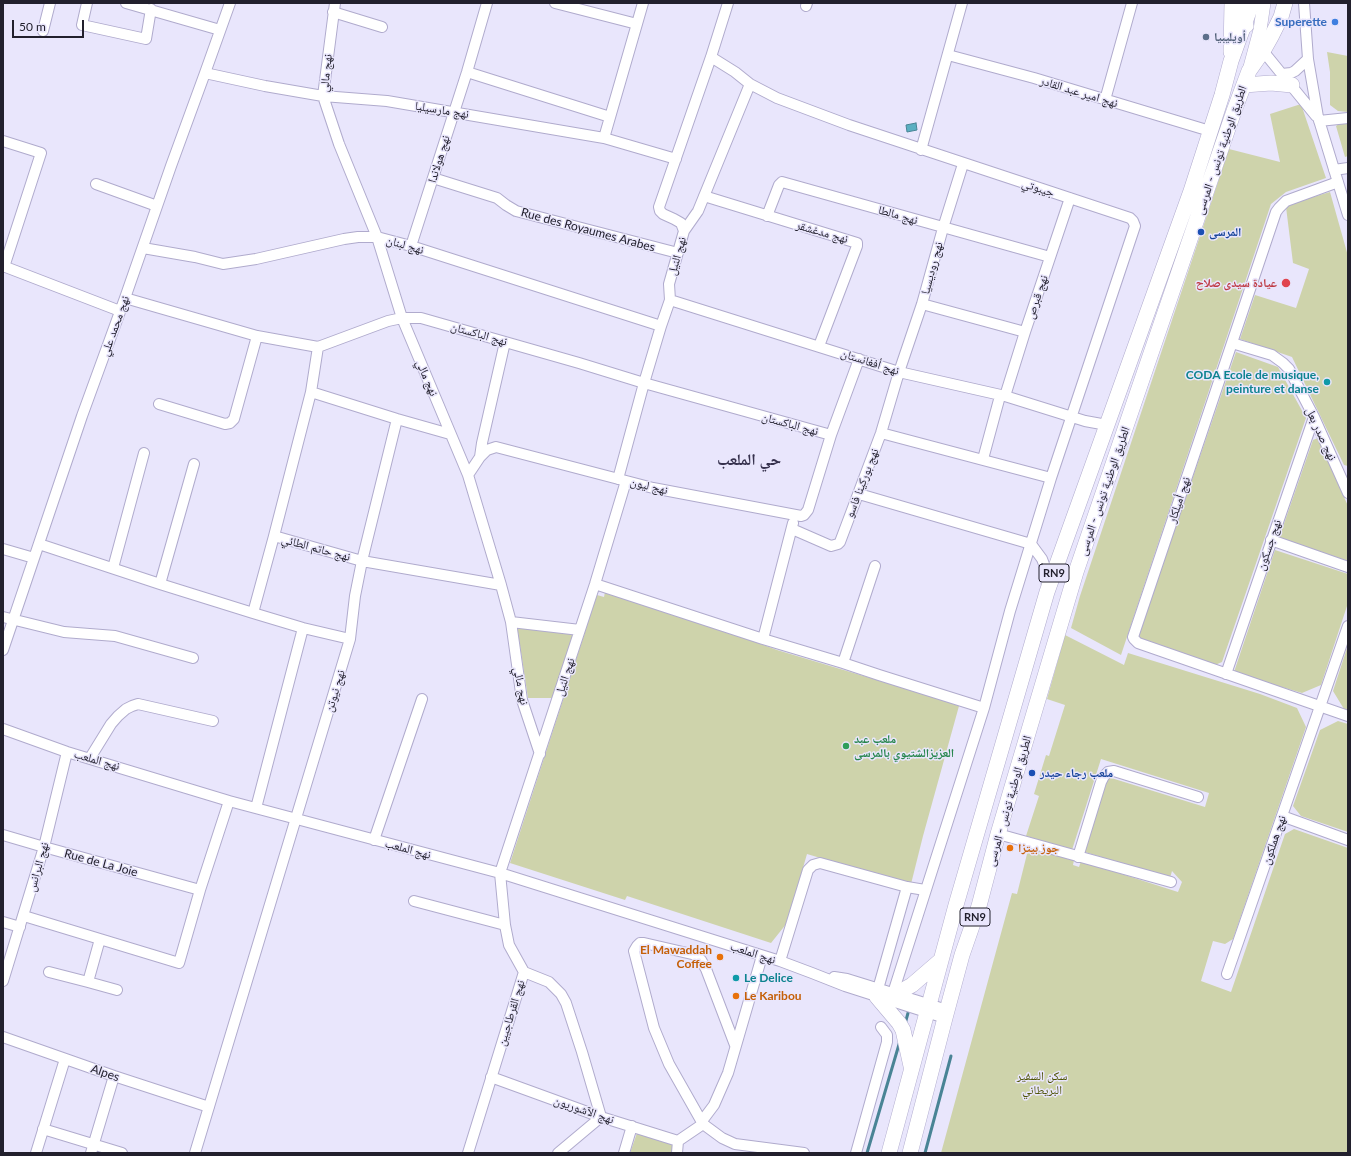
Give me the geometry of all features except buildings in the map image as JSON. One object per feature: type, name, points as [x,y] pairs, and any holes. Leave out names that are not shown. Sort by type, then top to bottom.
[{"type":"highway","name":"الطريق الوطنية تونس - المرسى","points":[[889,1153],[956,905],[1047,592],[1191,191],[1231,61],[1252,3]]},
{"type":"highway","name":"الطريق الوطنية تونس - المرسى","points":[[910,1153],[962,955],[979,906],[998,834],[1076,572],[1222,145],[1249,71],[1260,46],[1277,27],[1285,3]]},
{"type":"highway","points":[[1231,4],[1231,61]]},
{"type":"highway","points":[[1244,85],[1271,83],[1287,79]]},
{"type":"highway","points":[[895,994],[912,985],[942,959]]},
{"type":"highway","points":[[878,993],[903,1030],[912,1068]]},
{"type":"main road","points":[[1260,46],[1264,3]]},
{"type":"main road","points":[[1231,4],[1245,22],[1260,46]]},
{"type":"street","points":[[42,31],[50,3]]},
{"type":"street","points":[[86,3],[82,25],[146,39],[151,9]]},
{"type":"street","points":[[126,3],[220,30]]},
{"type":"street","name":"نهج محمد علي","points":[[3,650],[82,416],[126,298],[157,206],[230,3]]},
{"type":"street","name":"نهج هولاندا","points":[[411,246],[468,72],[487,3]]},
{"type":"street","points":[[555,3],[637,24]]},
{"type":"street","points":[[604,138],[643,3]]},
{"type":"street","name":"نهج النيل","points":[[500,873],[595,584],[622,480],[644,383],[670,300],[669,284],[684,231],[681,223],[663,214],[659,207],[728,3]]},
{"type":"street","points":[[921,150],[962,3]]},
{"type":"street","points":[[1105,100],[1132,3]]},
{"type":"street","points":[[1304,3],[1308,59],[1318,119],[1348,215]]},
{"type":"street","points":[[334,8],[382,27]]},
{"type":"street","name":"نهج مالي","points":[[334,8],[323,96],[339,144],[377,237],[402,318],[468,475],[511,622],[522,700],[540,754]]},
{"type":"street","points":[[1260,46],[1318,119]]},
{"type":"street","name":"نهج امير عبد القادر","points":[[948,55],[1034,78],[1210,131]]},
{"type":"street","name":"جيبوتي","points":[[711,57],[735,72],[750,84],[777,98],[921,150],[1130,218],[1133,221],[1134,226],[1051,478],[1010,611],[984,708],[925,890],[895,994]]},
{"type":"street","points":[[1287,79],[1291,73],[1308,59]]},
{"type":"street","points":[[468,72],[610,117]]},
{"type":"street","name":"نهج مارسيليا","points":[[205,73],[265,86],[323,96],[387,101],[604,138],[676,159]]},
{"type":"street","points":[[684,231],[698,212],[750,84]]},
{"type":"street","points":[[1318,119],[1348,118]]},
{"type":"street","points":[[3,141],[41,153],[4,267],[120,311]]},
{"type":"street","name":"نهج روديسيا","points":[[899,372],[922,304],[943,228],[963,164]]},
{"type":"street","points":[[1334,170],[1348,168]]},
{"type":"street","name":"Rue des Royaumes Arabes","points":[[433,178],[497,198],[516,211],[678,253]]},
{"type":"street","name":"نهج مالطا","points":[[767,216],[778,185],[782,182],[1050,257]]},
{"type":"street","name":"نهج أميلكار","points":[[1338,182],[1286,201],[1279,208],[1133,637],[1135,642],[1348,716]]},
{"type":"street","points":[[96,184],[157,206]]},
{"type":"street","name":"نهج مدغشقر","points":[[704,196],[858,244],[819,346]]},
{"type":"street","name":"نهج قبرص","points":[[983,459],[1002,396],[1070,198]]},
{"type":"street","name":"نهج لبنان","points":[[143,248],[195,257],[223,264],[256,259],[344,239],[377,237],[411,246],[661,326]]},
{"type":"street","points":[[126,298],[257,336],[318,347]]},
{"type":"street","name":"نهج أفغانستان","points":[[670,300],[899,372],[1002,396],[1072,417],[1107,425]]},
{"type":"street","points":[[922,304],[1025,332]]},
{"type":"street","name":"نهج الباكستان","points":[[318,347],[388,321],[402,318],[421,318],[644,383],[831,435]]},
{"type":"street","points":[[159,404],[225,424],[230,423],[234,419],[257,336]]},
{"type":"street","points":[[468,475],[480,457],[505,342]]},
{"type":"street","name":"نهج صدر بعل","points":[[1232,343],[1272,355],[1289,369],[1345,480],[1348,493]]},
{"type":"street","name":"نهج حاتم الطائي","points":[[318,347],[311,392],[274,536],[362,561],[501,585]]},
{"type":"street","points":[[763,639],[792,530],[800,515],[808,510],[831,435],[859,359]]},
{"type":"street","name":"نهج بوركينا فاسو","points":[[792,530],[832,546],[835,546],[840,542],[881,433],[899,372]]},
{"type":"street","points":[[311,392],[450,434]]},
{"type":"street","name":"نهج جسكون","points":[[1226,674],[1314,417]]},
{"type":"street","name":"نهج نيوتن","points":[[195,1153],[350,639],[355,596],[362,561],[397,419]]},
{"type":"street","points":[[881,433],[1051,478]]},
{"type":"street","name":"نهج ليون","points":[[480,457],[487,450],[496,447],[653,488],[800,515]]},
{"type":"street","points":[[113,568],[144,453]]},
{"type":"street","points":[[160,584],[194,464]]},
{"type":"street","points":[[859,494],[1031,544],[1042,559],[1045,567],[1047,592]]},
{"type":"street","points":[[253,613],[274,536]]},
{"type":"street","points":[[1271,540],[1348,567]]},
{"type":"street","points":[[39,544],[253,613],[303,628],[350,639]]},
{"type":"street","points":[[3,549],[34,558]]},
{"type":"street","points":[[843,662],[875,566]]},
{"type":"street","points":[[595,584],[763,639],[843,662],[879,676],[984,708]]},
{"type":"street","points":[[3,617],[64,632],[115,636],[193,658]]},
{"type":"street","points":[[511,622],[580,630]]},
{"type":"street","name":"نهج هملكون","points":[[1227,974],[1348,626]]},
{"type":"street","points":[[256,808],[303,628]]},
{"type":"street","points":[[374,840],[422,699]]},
{"type":"street","points":[[90,758],[111,724],[126,709],[138,704],[213,721]]},
{"type":"street","name":"نهج الملعب","points":[[3,729],[67,752],[256,808],[500,873],[780,961],[845,986],[878,993],[946,1014]]},
{"type":"street","name":"نهج البرانس","points":[[3,980],[44,848],[67,752]]},
{"type":"street","points":[[1078,857],[1101,782],[1108,772],[1114,771],[1198,797]]},
{"type":"street","points":[[24,916],[179,963],[200,890],[229,800]]},
{"type":"street","points":[[1282,816],[1348,840]]},
{"type":"street","points":[[998,834],[1172,882]]},
{"type":"street","name":"Rue de La Joie","points":[[3,835],[44,848],[200,890]]},
{"type":"street","points":[[780,961],[808,870],[813,865],[820,863],[907,887],[925,890]]},
{"type":"street","name":"نهج القرطاجيين","points":[[468,1153],[524,972],[509,945],[505,925],[500,873]]},
{"type":"street","points":[[878,993],[907,887]]},
{"type":"street","points":[[414,901],[505,925]]},
{"type":"street","points":[[3,922],[20,926]]},
{"type":"street","points":[[88,982],[100,939]]},
{"type":"street","points":[[735,1045],[702,960],[696,955],[644,943],[640,943],[636,946],[634,951],[654,1028],[669,1064],[703,1123],[738,1149],[804,1153]]},
{"type":"street","points":[[677,1153],[678,1141],[703,1123],[717,1099],[728,1073],[762,956]]},
{"type":"street","points":[[49,972],[117,990]]},
{"type":"street","points":[[524,972],[549,982],[561,994],[566,1003],[582,1052],[600,1116],[558,1153]]},
{"type":"street","name":"نهج الملعب","points":[[878,993],[895,994],[928,1008]]},
{"type":"street","points":[[856,1153],[887,1042],[887,1035],[881,1027]]},
{"type":"street","name":"Alpes","points":[[3,1037],[208,1107]]},
{"type":"street","points":[[36,1153],[64,1059]]},
{"type":"street","points":[[92,1149],[114,1076]]},
{"type":"street","name":"نهج الآشوريون","points":[[491,1077],[600,1116],[678,1141]]},
{"type":"street","points":[[624,1153],[632,1126]]},
{"type":"street","points":[[43,1129],[92,1149],[122,1153]]},
{"type":"green space","points":[[1327,52],[1348,56],[1348,112],[1338,111],[1330,105],[1330,72]]},
{"type":"green space","points":[[1301,104],[1326,178],[1286,192],[1271,204],[1121,655],[1071,628],[1080,596],[1229,149],[1280,162],[1270,114]]},
{"type":"green space","points":[[1344,120],[1348,121],[1348,156],[1345,157],[1336,126]]},
{"type":"green space","points":[[1330,192],[1348,256],[1348,466],[1344,465],[1292,357],[1240,339],[1255,295],[1296,308],[1309,269],[1293,263],[1286,207]]},
{"type":"green space","points":[[1236,352],[1278,367],[1306,418],[1222,662],[1215,665],[1137,639]]},
{"type":"green space","points":[[1318,438],[1348,506],[1348,561],[1279,538],[1313,440]]},
{"type":"green space","points":[[1275,550],[1348,574],[1348,603],[1321,685],[1302,693],[1234,672]]},
{"type":"green space","points":[[605,592],[726,631],[777,650],[959,706],[911,884],[807,854],[787,923],[771,943],[627,896],[625,900],[510,863],[597,595],[604,597]]},
{"type":"green space","points":[[517,626],[574,634],[553,698],[528,698]]},
{"type":"green space","name":"سكن السفير البريطاني","points":[[1065,635],[1124,665],[1128,653],[1260,694],[1297,708],[1306,727],[1233,939],[1225,944],[1213,941],[1201,981],[1231,992],[1285,834],[1294,829],[1348,848],[1348,1153],[941,1153],[1012,893],[1017,894],[1029,846],[1074,860],[1073,865],[1079,867],[1081,861],[1178,892],[1182,882],[1172,871],[1170,878],[1085,852],[1108,777],[1205,807],[1209,793],[1101,759],[1072,850],[1026,836],[1039,796],[1034,794],[1046,755],[1049,756],[1065,705],[1047,699]]},
{"type":"green space","points":[[1348,645],[1348,710],[1344,709],[1333,691]]},
{"type":"green space","points":[[1338,721],[1348,724],[1348,832],[1301,816],[1293,806],[1320,730]]},
{"type":"green space","points":[[637,1133],[674,1144],[673,1153],[630,1153]]},
{"type":"water","points":[[916,123],[917,130],[907,132],[906,125]]},
{"type":"waterway","points":[[905,1024],[908,1013]]},
{"type":"waterway","points":[[867,1153],[900,1041]]},
{"type":"waterway","points":[[925,1153],[951,1056]]},
{"type":"place","name":"Superette","points":[[1335,22]]},
{"type":"place","name":"أويليبيا","points":[[1206,37]]},
{"type":"place","name":"المرسى","points":[[1201,232]]},
{"type":"place","name":"عيادة سيدى صلاح","points":[[1286,283]]},
{"type":"place","name":"CODA Ecole de musique, peinture et danse","points":[[1327,382]]},
{"type":"place","name":"ملعب عبد العزيزالشتيوي بالمرسى","points":[[846,746]]},
{"type":"place","name":"ملعب رجاء حيدر","points":[[1032,773]]},
{"type":"place","name":"جوز بيتزا","points":[[1010,848]]},
{"type":"place","name":"El Mawaddah Coffee","points":[[720,957]]},
{"type":"place","name":"Le Delice","points":[[736,978]]},
{"type":"place","name":"Le Karibou","points":[[736,996]]},
{"type":"district","name":"حي الملعب","points":[[749,460]]}]
